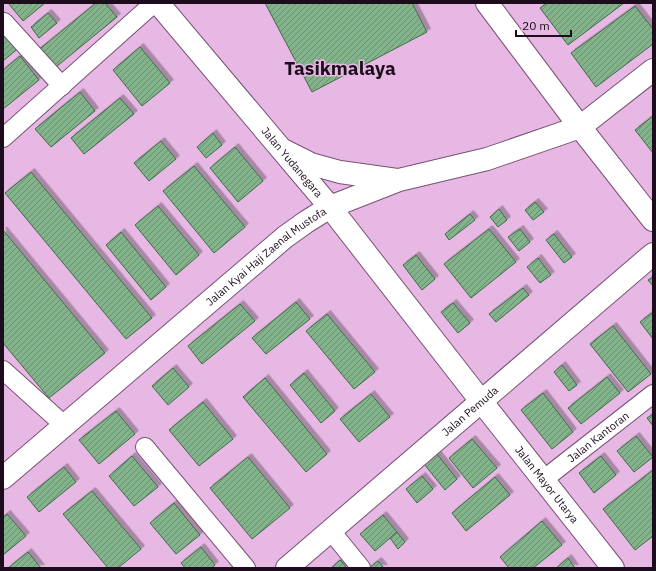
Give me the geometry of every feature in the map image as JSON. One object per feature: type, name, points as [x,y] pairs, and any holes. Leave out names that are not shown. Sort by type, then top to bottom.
[{"type":"main road","name":"Jalan Yudanegara","points":[[158,3],[330,207],[481,401]]},
{"type":"main road","points":[[487,3],[506,26],[580,127],[653,220]]},
{"type":"main road","name":"Jalan Kyai Haji Zaenal Mustofa","points":[[3,478],[285,237],[306,222],[330,207],[399,180],[487,159],[580,127],[653,70]]},
{"type":"main road","points":[[283,150],[311,164],[340,172],[399,180]]},
{"type":"main road","name":"Jalan Pemuda","points":[[287,568],[653,254]]},
{"type":"main road","name":"Jalan Mayor Utarya","points":[[481,401],[613,568]]},
{"type":"street","points":[[3,138],[154,3]]},
{"type":"street","points":[[4,22],[62,86]]},
{"type":"street","points":[[3,370],[64,425]]},
{"type":"street","name":"Jalan Kantoran","points":[[544,480],[653,394]]},
{"type":"street","points":[[145,447],[246,568]]},
{"type":"street","points":[[331,531],[361,568]]},
{"type":"building","points":[[8,3],[45,3],[23,21]]},
{"type":"building","points":[[96,3],[105,3],[117,17],[51,71],[36,52]]},
{"type":"building","points":[[265,3],[412,3],[427,32],[312,92]]},
{"type":"building","points":[[547,3],[624,3],[568,45],[540,8]]},
{"type":"building","points":[[635,6],[653,29],[653,44],[596,87],[571,53]]},
{"type":"building","points":[[48,13],[57,23],[39,38],[31,27]]},
{"type":"building","points":[[3,30],[21,46],[3,61]]},
{"type":"building","points":[[140,47],[170,83],[142,106],[113,70]]},
{"type":"building","points":[[20,56],[39,80],[3,109],[3,70]]},
{"type":"building","points":[[80,92],[95,111],[51,147],[35,129]]},
{"type":"building","points":[[120,98],[134,114],[84,154],[71,138]]},
{"type":"building","points":[[653,116],[653,153],[635,130]]},
{"type":"building","points":[[213,133],[222,145],[206,158],[197,147]]},
{"type":"building","points":[[161,141],[176,159],[149,181],[134,163]]},
{"type":"building","points":[[235,147],[263,181],[238,202],[210,168]]},
{"type":"building","points":[[194,166],[245,227],[214,253],[163,191]]},
{"type":"building","points":[[31,172],[152,318],[126,339],[5,193]]},
{"type":"building","points":[[535,202],[544,212],[533,220],[525,210]]},
{"type":"building","points":[[158,206],[199,255],[176,275],[135,225]]},
{"type":"building","points":[[499,209],[507,220],[498,227],[490,217]]},
{"type":"building","points":[[470,214],[475,220],[449,240],[445,234]]},
{"type":"building","points":[[489,229],[516,262],[471,298],[444,264]]},
{"type":"building","points":[[520,229],[530,242],[519,251],[508,237]]},
{"type":"building","points":[[3,230],[105,353],[49,398],[3,343]]},
{"type":"building","points":[[121,232],[166,287],[151,300],[106,245]]},
{"type":"building","points":[[554,234],[572,257],[564,263],[546,240]]},
{"type":"building","points":[[416,255],[435,279],[422,290],[403,265]]},
{"type":"building","points":[[538,258],[551,275],[540,283],[527,267]]},
{"type":"building","points":[[653,277],[653,286],[648,280]]},
{"type":"building","points":[[523,288],[529,295],[496,322],[489,314]]},
{"type":"building","points":[[296,302],[310,319],[266,354],[252,338]]},
{"type":"building","points":[[453,303],[470,323],[458,333],[441,312]]},
{"type":"building","points":[[240,304],[255,321],[202,364],[188,346]]},
{"type":"building","points":[[653,312],[653,339],[640,322]]},
{"type":"building","points":[[327,314],[375,372],[354,389],[306,331]]},
{"type":"building","points":[[613,326],[651,374],[628,392],[590,344]]},
{"type":"building","points":[[562,365],[577,385],[569,391],[554,372]]},
{"type":"building","points":[[173,368],[189,387],[168,405],[152,386]]},
{"type":"building","points":[[304,373],[335,411],[321,423],[290,385]]},
{"type":"building","points":[[607,377],[620,393],[581,424],[568,408]]},
{"type":"building","points":[[265,378],[327,454],[306,472],[243,397]]},
{"type":"building","points":[[543,393],[573,432],[552,449],[521,410]]},
{"type":"building","points":[[371,394],[390,417],[359,442],[340,419]]},
{"type":"building","points":[[203,402],[233,439],[199,466],[169,430]]},
{"type":"building","points":[[116,411],[135,434],[99,464],[79,440]]},
{"type":"building","points":[[653,414],[653,426],[647,418]]},
{"type":"building","points":[[636,436],[653,457],[634,472],[617,451]]},
{"type":"building","points":[[472,439],[497,468],[473,488],[449,458]]},
{"type":"building","points":[[437,454],[457,479],[445,490],[424,464]]},
{"type":"building","points":[[132,456],[158,487],[134,506],[109,476]]},
{"type":"building","points":[[601,456],[616,475],[594,493],[579,473]]},
{"type":"building","points":[[248,457],[290,508],[252,539],[210,488]]},
{"type":"building","points":[[64,467],[76,482],[39,512],[27,497]]},
{"type":"building","points":[[653,470],[653,536],[635,550],[603,509]]},
{"type":"building","points":[[422,476],[433,489],[417,503],[406,489]]},
{"type":"building","points":[[495,477],[510,495],[466,531],[452,513]]},
{"type":"building","points":[[92,491],[141,549],[118,568],[108,568],[63,514]]},
{"type":"building","points":[[174,503],[200,535],[176,554],[150,523]]},
{"type":"building","points":[[7,514],[26,536],[3,555],[3,517]]},
{"type":"building","points":[[383,515],[397,532],[375,551],[360,534]]},
{"type":"building","points":[[542,521],[562,545],[533,568],[509,568],[500,557]]},
{"type":"building","points":[[397,532],[405,542],[398,549],[390,538]]},
{"type":"building","points":[[201,547],[215,565],[211,568],[185,568],[181,563]]},
{"type":"building","points":[[28,552],[41,568],[8,568]]},
{"type":"building","points":[[568,558],[575,568],[556,568]]},
{"type":"building","points":[[340,560],[347,568],[331,568]]},
{"type":"building","points":[[378,561],[384,568],[369,568]]},
{"type":"district","name":"Tasikmalaya","points":[[340,68]]}]
